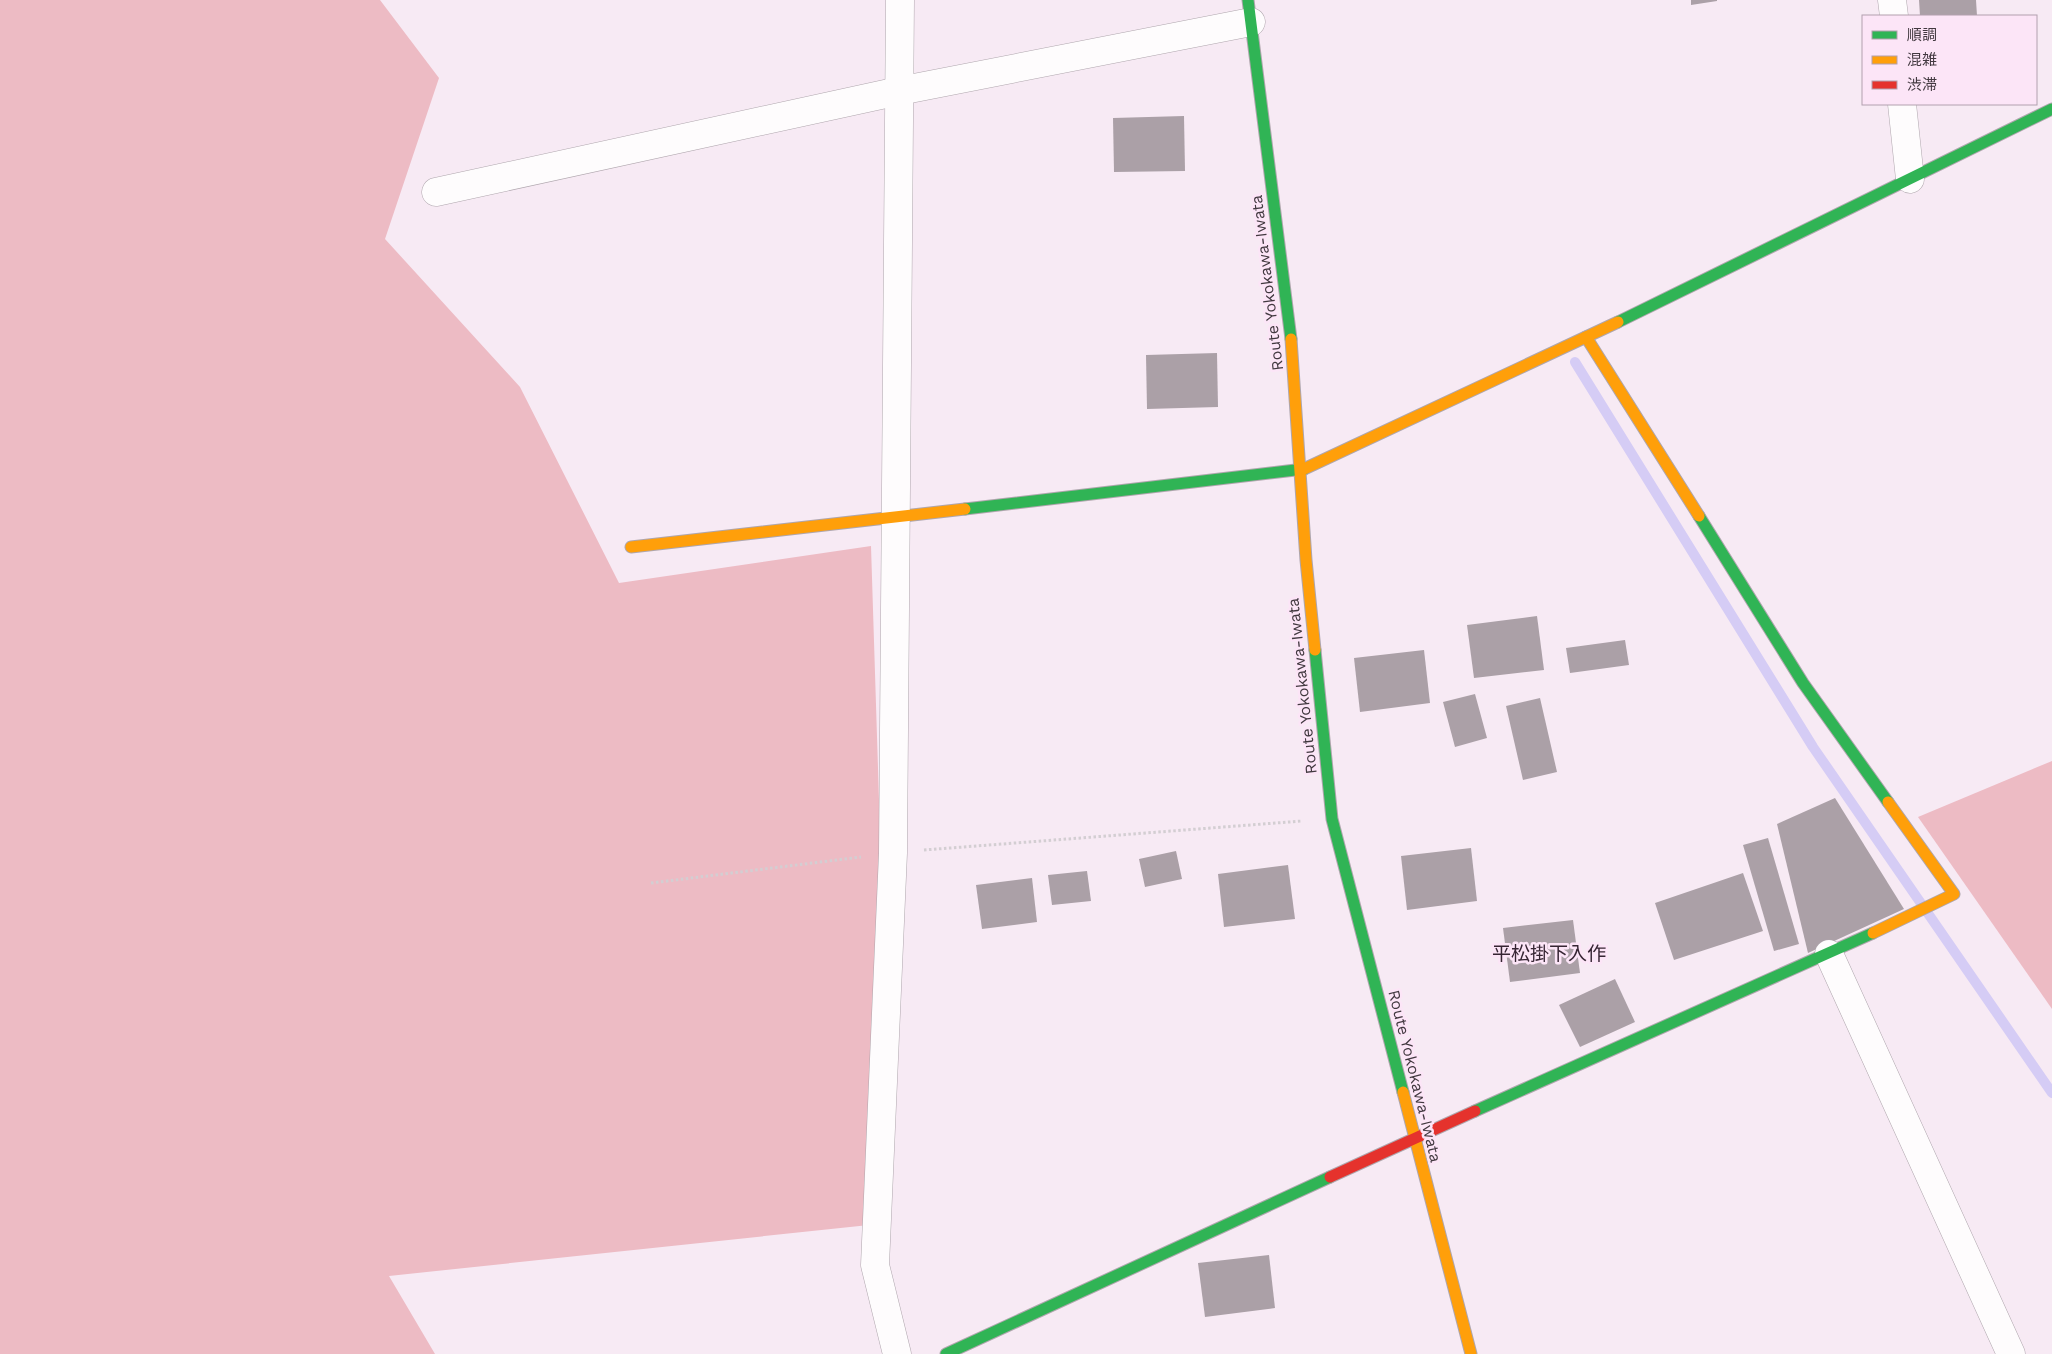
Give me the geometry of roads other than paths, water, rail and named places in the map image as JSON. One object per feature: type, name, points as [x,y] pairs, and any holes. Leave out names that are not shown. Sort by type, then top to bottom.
[{"type":"street","points":[[898,1354],[875,1265],[893,853],[900,0]]},
{"type":"street","points":[[1892,0],[1894,15]]},
{"type":"street","points":[[436,192],[899,91],[1250,11]]},
{"type":"street","name":"Route Yokokawa-Iwata","points":[[1250,11],[1294,363],[1300,471],[1315,663],[1332,819],[1471,1354]]},
{"type":"street","points":[[1902,105],[1910,179]]},
{"type":"street","points":[[631,547],[1300,471],[1586,337],[2052,109]]},
{"type":"street","points":[[946,1354],[1414,1138],[1829,954],[1954,894],[1803,683],[1586,337]]},
{"type":"street","points":[[1829,954],[2011,1354]]},
{"type":"waterway","points":[[1575,362],[1813,747],[2052,1093]]},
{"type":"district","name":"平松掛下入作","points":[[1549,953]]}]
